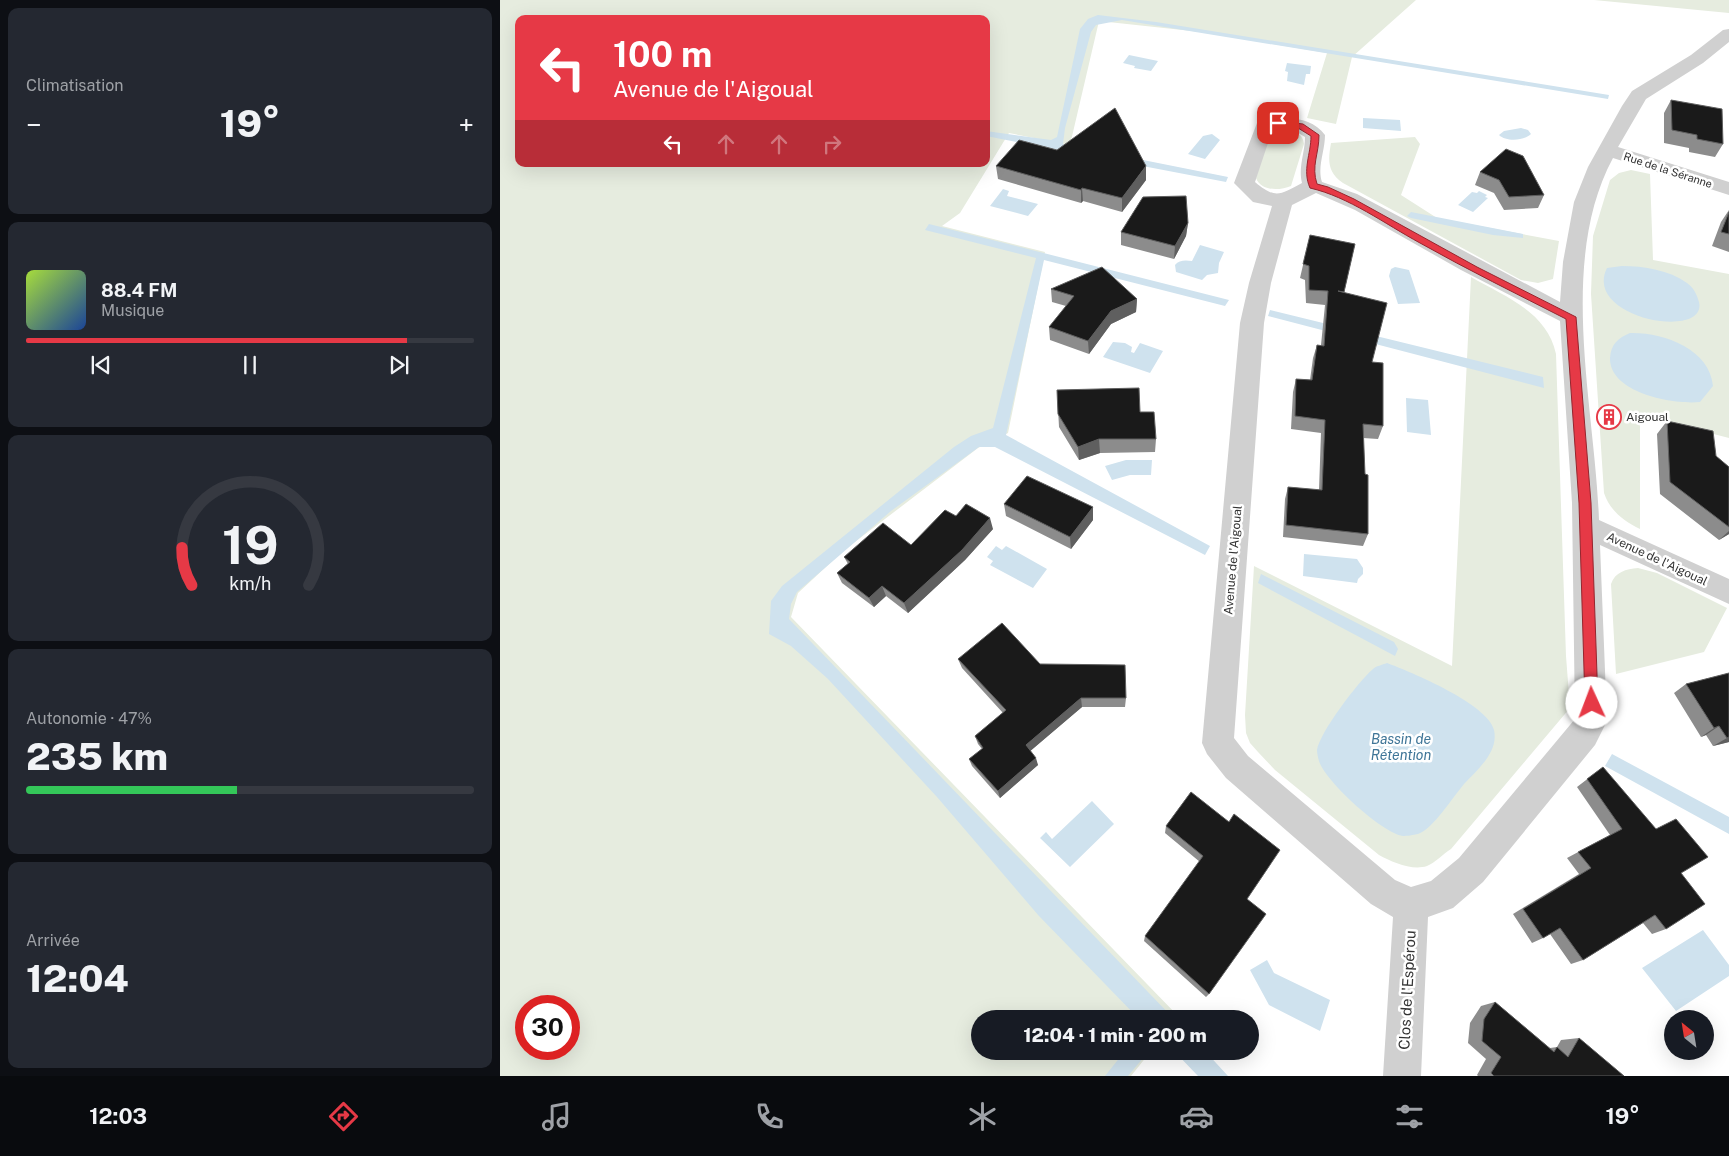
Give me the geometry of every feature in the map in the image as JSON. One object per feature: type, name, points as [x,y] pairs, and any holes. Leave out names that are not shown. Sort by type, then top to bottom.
[{"type":"street","name":"Rue de la Séranne","points":[[1571,317],[1574,262],[1584,202],[1598,167],[1635,99],[1697,59],[1729,34]]},
{"type":"street","points":[[1313,186],[1309,172],[1315,148],[1315,135],[1305,128],[1290,124],[1278,123],[1264,127],[1244,183],[1260,197],[1284,202],[1313,186],[1325,188],[1474,269],[1571,317]]},
{"type":"street","name":"Rue de la Séranne","points":[[1607,150],[1729,189]]},
{"type":"street","name":"Avenue de l'Aigoual","points":[[1284,202],[1260,283],[1252,323],[1218,743],[1237,767],[1396,901],[1411,905],[1440,896],[1470,870],[1584,734],[1591,721],[1586,526],[1571,317]]},
{"type":"street","name":"Avenue de l'Aigoual","points":[[1586,526],[1729,592]]},
{"type":"street","name":"Clos de l'Espérou","points":[[1402,1076],[1411,905]]},
{"type":"shaded area","points":[[500,0],[1416,0],[1352,57],[1336,124],[1307,118],[1327,53],[1201,32],[1099,21],[1070,145],[1009,133],[990,164],[990,15],[515,15],[515,167],[988,167],[960,213],[942,226],[1045,252],[1008,433],[978,448],[843,551],[798,593],[791,617],[1172,1010],[971,1010],[971,1060],[1144,1060],[1131,1076],[500,1076]]},
{"type":"shaded area","points":[[1594,0],[1729,0],[1729,13]]},
{"type":"shaded area","points":[[1279,130],[1287,130],[1299,134],[1304,144],[1291,186],[1271,189],[1266,188],[1256,178],[1269,137]]},
{"type":"shaded area","points":[[1415,137],[1420,144],[1401,195],[1437,218],[1559,241],[1553,279],[1538,283],[1521,280],[1343,183],[1331,170],[1329,155],[1331,143]]},
{"type":"shaded area","points":[[1631,170],[1650,174],[1653,260],[1729,274],[1729,438],[1640,415],[1640,529],[1618,515],[1604,493],[1591,294],[1593,236],[1610,180],[1619,173]]},
{"type":"shaded area","points":[[1471,277],[1511,299],[1534,316],[1544,327],[1551,339],[1556,354],[1566,656],[1570,708],[1451,849],[1430,865],[1409,867],[1379,855],[1275,770],[1250,743],[1246,733],[1245,715],[1254,566],[1452,666]]},
{"type":"shaded area","points":[[1638,568],[1657,573],[1727,608],[1704,652],[1616,674],[1611,584],[1615,577],[1622,572]]},
{"type":"water","points":[[1098,15],[1156,22],[1609,95],[1608,99],[1122,20],[1096,25],[1091,32],[1065,128],[1063,144],[1228,177],[1226,182],[990,137],[990,132],[1051,140],[1057,137],[1080,29],[1088,19]]},
{"type":"water","points":[[1129,55],[1158,61],[1151,71],[1134,68],[1135,66],[1123,63]]},
{"type":"water","points":[[1287,63],[1311,66],[1310,74],[1306,74],[1304,85],[1287,81],[1288,72],[1285,71]]},
{"type":"water","points":[[1363,118],[1400,120],[1401,131],[1363,128]]},
{"type":"water","points":[[1521,128],[1528,130],[1531,134],[1515,140],[1506,139],[1499,135],[1504,131]]},
{"type":"water","points":[[1212,134],[1220,140],[1205,159],[1188,154],[1203,136]]},
{"type":"water","points":[[1003,189],[1009,191],[1007,196],[1038,204],[1028,216],[990,206]]},
{"type":"water","points":[[1479,191],[1487,195],[1485,197],[1488,198],[1473,212],[1458,205],[1472,192],[1477,193]]},
{"type":"water","points":[[1411,212],[1523,234],[1523,238],[1493,235],[1411,218],[1407,216]]},
{"type":"water","points":[[929,224],[1229,300],[1225,306],[1044,260],[1006,435],[1210,546],[1205,555],[995,447],[979,447],[891,511],[797,592],[791,604],[789,619],[1165,1010],[1130,1010],[1039,916],[937,797],[828,679],[791,646],[769,634],[771,601],[782,586],[954,447],[971,436],[993,428],[1036,258],[925,230]]},
{"type":"water","points":[[1200,245],[1224,252],[1219,263],[1218,273],[1207,275],[1202,280],[1176,272],[1175,265],[1182,261],[1192,261]]},
{"type":"water","points":[[1622,266],[1656,270],[1672,275],[1687,283],[1693,289],[1699,302],[1697,314],[1685,320],[1667,322],[1627,311],[1612,300],[1604,285],[1607,268]]},
{"type":"water","points":[[1395,267],[1409,270],[1420,303],[1398,304],[1389,276],[1391,269]]},
{"type":"water","points":[[1270,310],[1543,377],[1544,388],[1268,316]]},
{"type":"water","points":[[1630,333],[1643,333],[1683,345],[1703,362],[1710,373],[1713,386],[1700,402],[1660,399],[1631,388],[1620,380],[1613,370],[1610,358],[1616,342]]},
{"type":"water","points":[[1113,342],[1125,343],[1132,347],[1131,352],[1134,353],[1140,343],[1163,351],[1150,373],[1103,357]]},
{"type":"water","points":[[1406,398],[1428,400],[1431,435],[1407,432]]},
{"type":"water","points":[[1126,460],[1152,460],[1151,475],[1130,475],[1112,480],[1105,466]]},
{"type":"water","points":[[996,546],[1002,550],[1006,546],[1047,569],[1033,588],[990,565],[993,561],[987,557]]},
{"type":"water","points":[[1304,554],[1357,559],[1363,568],[1363,574],[1357,583],[1303,576]]},
{"type":"water","points":[[1261,574],[1394,642],[1398,649],[1395,656],[1258,583]]},
{"type":"water","name":"Bassin de Rétention","points":[[1387,663],[1430,681],[1464,700],[1489,720],[1494,730],[1493,746],[1481,767],[1464,784],[1430,826],[1418,834],[1412,835],[1403,836],[1394,833],[1355,805],[1323,770],[1317,754],[1325,732],[1349,696],[1366,675],[1377,666]]},
{"type":"water","points":[[1612,754],[1729,817],[1729,834],[1605,766]]},
{"type":"water","points":[[1092,801],[1114,824],[1070,867],[1040,838],[1046,832],[1052,839]]},
{"type":"water","points":[[1703,930],[1729,965],[1729,976],[1675,1010],[1642,968]]},
{"type":"water","points":[[1267,960],[1274,973],[1330,1000],[1320,1031],[1269,1005],[1250,970]]},
{"type":"water","points":[[1118,1060],[1141,1060],[1128,1076],[1105,1076]]},
{"type":"water","points":[[1183,1060],[1213,1060],[1228,1076],[1198,1076]]},
{"type":"building","points":[[1671,100],[1722,109],[1723,144],[1697,139],[1697,135],[1672,130]]},
{"type":"building","points":[[1115,108],[1146,166],[1122,198],[1082,188],[1081,190],[996,166],[1019,140],[1057,150]]},
{"type":"building","points":[[1506,149],[1523,156],[1544,195],[1509,197],[1499,180],[1480,172]]},
{"type":"building","points":[[1186,196],[1188,223],[1175,246],[1121,232],[1143,197]]},
{"type":"building","points":[[1729,212],[1729,234],[1721,232]]},
{"type":"building","points":[[1310,235],[1355,244],[1344,292],[1338,291],[1387,303],[1372,362],[1383,363],[1383,426],[1363,424],[1365,474],[1368,475],[1368,534],[1286,525],[1288,487],[1322,490],[1325,420],[1295,416],[1296,379],[1312,380],[1317,345],[1324,346],[1328,291],[1309,290],[1309,266],[1303,264]]},
{"type":"building","points":[[1102,267],[1137,299],[1111,311],[1088,341],[1049,327],[1074,296],[1051,289]]},
{"type":"building","points":[[1139,388],[1140,412],[1154,412],[1156,439],[1099,439],[1078,447],[1058,414],[1057,390]]},
{"type":"building","points":[[1667,421],[1713,431],[1716,456],[1729,467],[1729,527],[1670,482]]},
{"type":"building","points":[[1027,476],[1093,507],[1070,537],[1004,504]]},
{"type":"building","points":[[966,504],[990,518],[962,550],[904,603],[882,586],[869,598],[837,573],[850,562],[844,557],[883,523],[911,545],[945,510],[956,516]]},
{"type":"building","points":[[1002,623],[1040,664],[1125,665],[1126,698],[1081,698],[1026,745],[1036,758],[998,791],[969,759],[983,748],[975,736],[1006,710],[958,659]]},
{"type":"building","points":[[1729,673],[1729,737],[1727,738],[1719,726],[1714,728],[1686,684]]},
{"type":"building","points":[[1603,767],[1656,829],[1676,819],[1708,857],[1681,873],[1705,904],[1666,929],[1655,915],[1583,960],[1560,928],[1543,938],[1523,909],[1591,868],[1578,852],[1622,829],[1587,779]]},
{"type":"building","points":[[1191,792],[1229,822],[1234,814],[1280,850],[1247,899],[1266,914],[1209,994],[1145,936],[1203,856],[1166,826]]},
{"type":"building","points":[[1495,1002],[1554,1052],[1557,1047],[1568,1057],[1579,1038],[1624,1076],[1494,1076],[1491,1073],[1501,1057],[1482,1041],[1484,1019]]},
{"type":"place","name":"Aigoual","points":[[1609,417]]},
{"type":"route","points":[[1278,123],[1300,126],[1310,130],[1315,135],[1315,148],[1309,172],[1313,186],[1325,188],[1351,201],[1474,269],[1571,317],[1585,503],[1592,703]]}]
